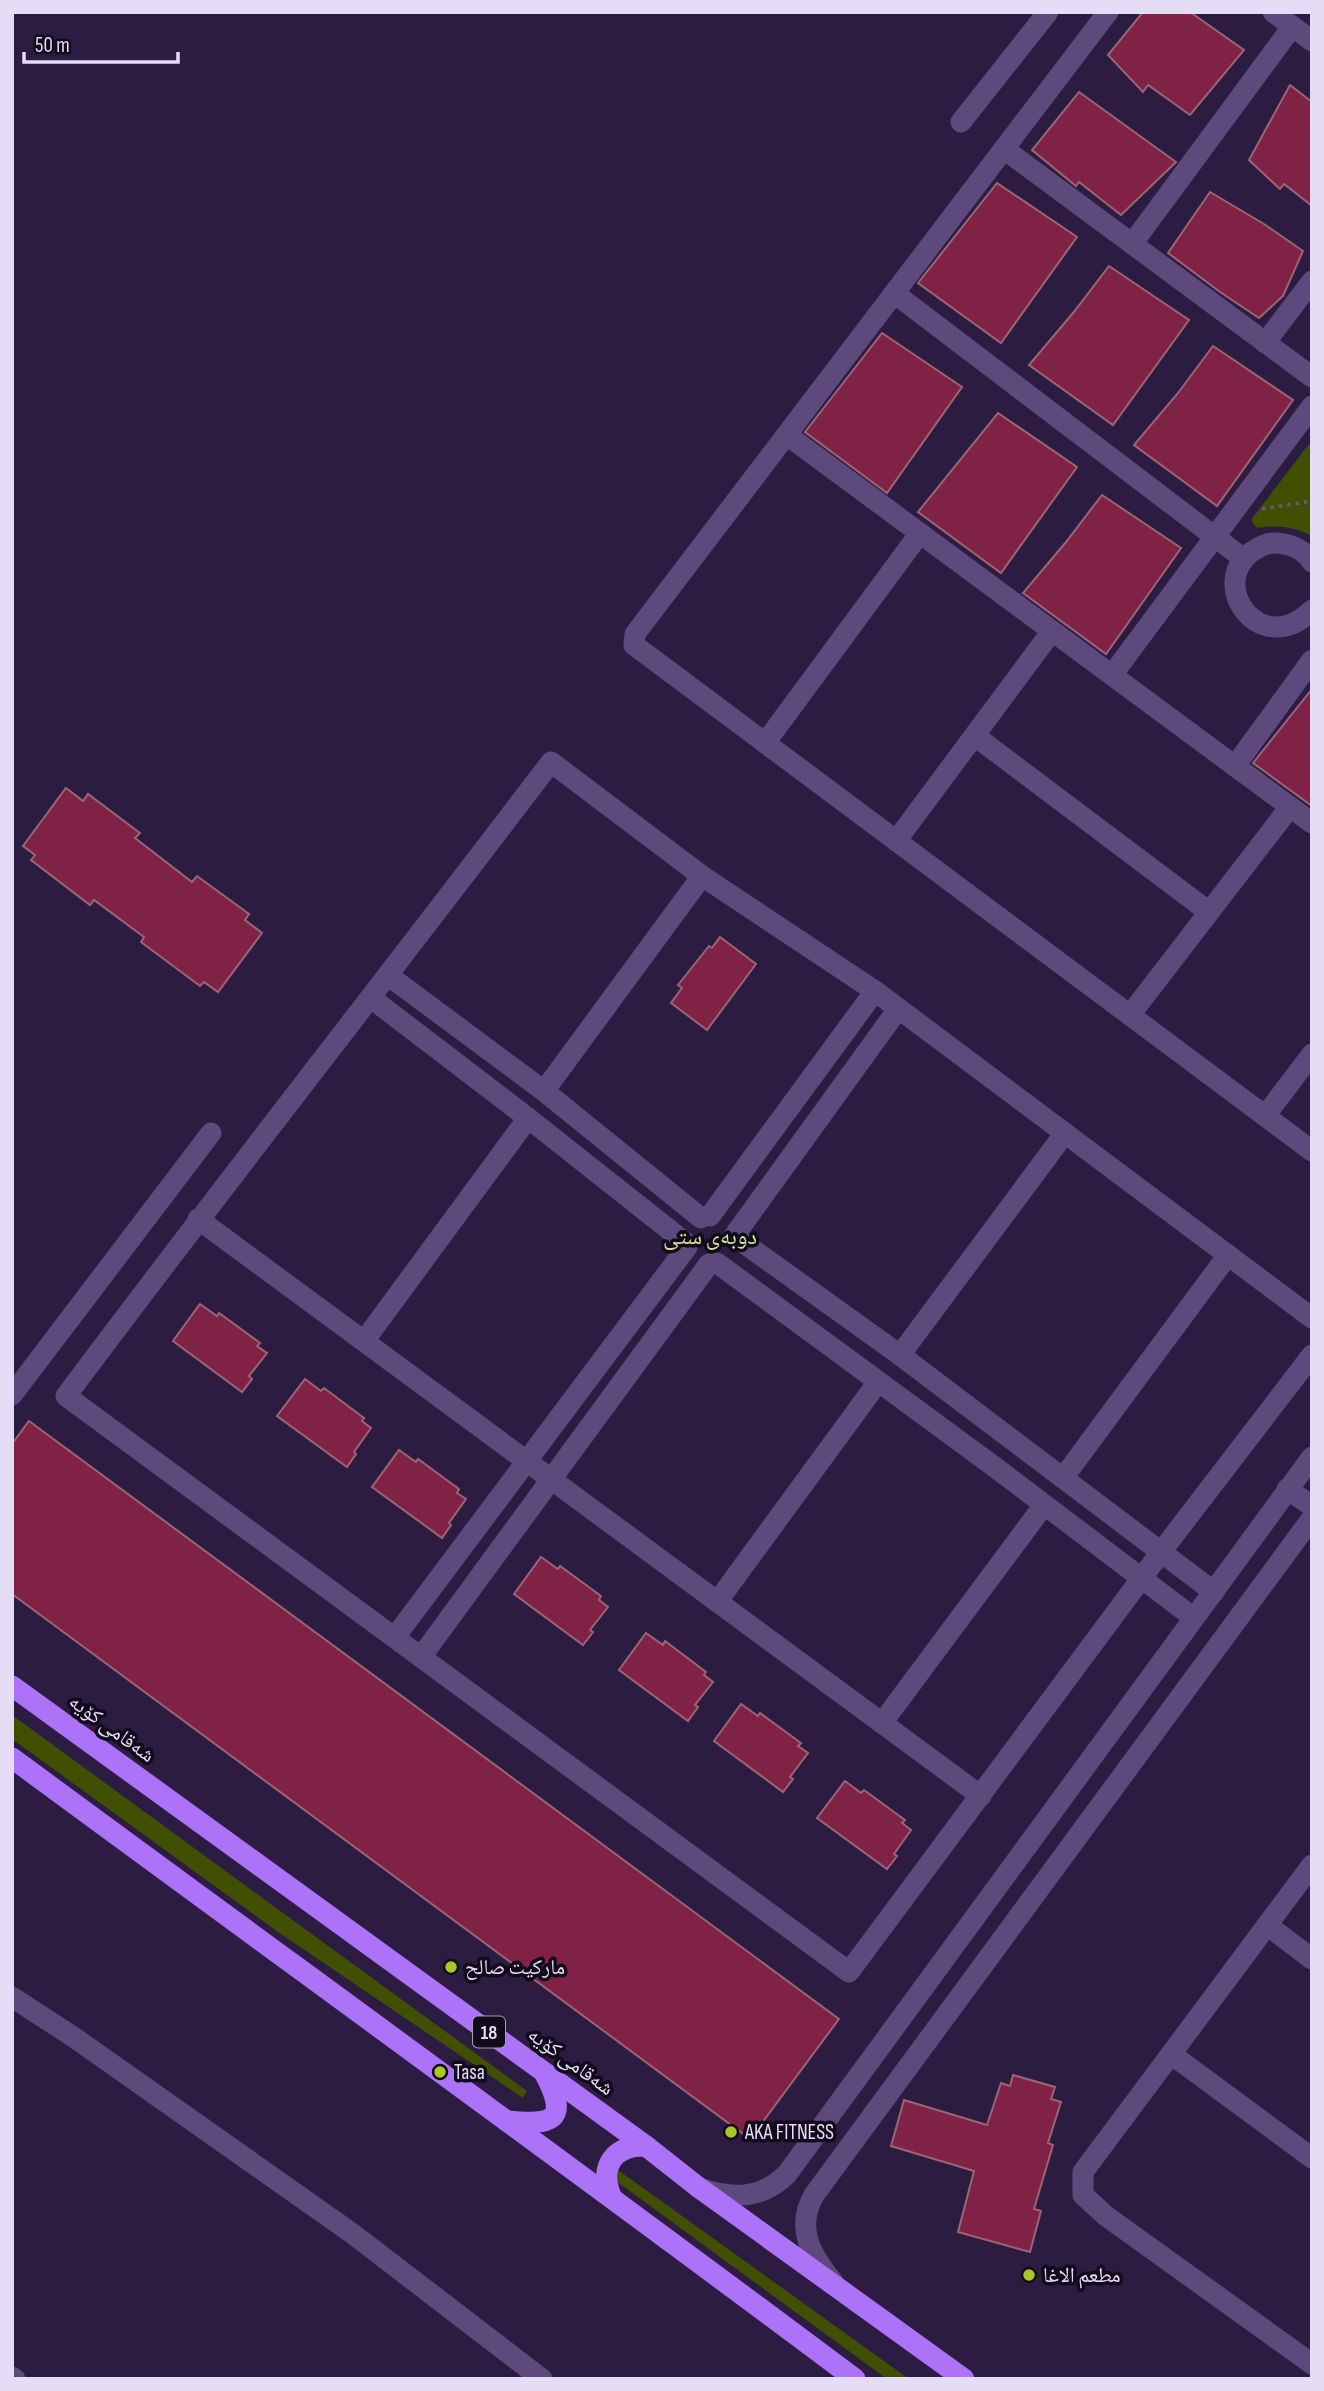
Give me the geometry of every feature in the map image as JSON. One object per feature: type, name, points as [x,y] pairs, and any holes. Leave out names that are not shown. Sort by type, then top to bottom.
[{"type":"highway","name":"شەقامی کۆیە","points":[[12,1686],[964,2379]]},
{"type":"highway","points":[[12,1758],[611,2196],[855,2379]]},
{"type":"highway","points":[[505,2121],[540,2124],[550,2119],[556,2109],[557,2098],[544,2071]]},
{"type":"highway","points":[[611,2196],[606,2184],[606,2171],[611,2159],[621,2150],[646,2146]]},
{"type":"street","points":[[961,122],[1048,12]]},
{"type":"street","points":[[1108,12],[634,638],[636,647],[1312,1151]]},
{"type":"street","points":[[1273,12],[1312,41]]},
{"type":"street","points":[[1132,244],[1292,27]]},
{"type":"street","points":[[1004,149],[1312,377]]},
{"type":"street","points":[[1265,343],[1312,281]]},
{"type":"street","points":[[894,293],[1244,559]]},
{"type":"street","points":[[1112,676],[1312,406]]},
{"type":"street","points":[[787,435],[1312,824]]},
{"type":"street","points":[[765,743],[920,533]]},
{"type":"street","points":[[1312,562],[1298,548],[1284,543],[1270,543],[1256,548],[1244,559],[1238,569],[1235,583],[1242,609],[1252,619],[1264,625],[1290,626],[1312,610]]},
{"type":"street","points":[[896,841],[1052,631]]},
{"type":"street","points":[[1235,766],[1312,660]]},
{"type":"street","points":[[975,736],[1209,912]]},
{"type":"street","points":[[1312,1318],[875,991],[702,876],[551,762],[389,976],[198,1219],[66,1396],[849,1972],[1161,1552],[1312,1355]]},
{"type":"street","points":[[1130,1016],[1290,807]]},
{"type":"street","points":[[544,1090],[702,876]]},
{"type":"street","points":[[389,976],[544,1090],[705,1217],[716,1217],[728,1224],[734,1236],[728,1256],[713,1264],[421,1657]]},
{"type":"street","points":[[395,1637],[686,1245],[691,1225],[705,1217],[875,991]]},
{"type":"street","points":[[371,998],[528,1118],[686,1245],[695,1259],[713,1264],[878,1382],[1194,1618]]},
{"type":"street","points":[[734,1236],[898,1009]]},
{"type":"street","points":[[1265,1116],[1312,1054]]},
{"type":"street","points":[[364,1342],[528,1118]]},
{"type":"street","points":[[12,1395],[211,1133]]},
{"type":"street","points":[[900,1355],[1065,1133]]},
{"type":"street","points":[[198,1219],[981,1796]]},
{"type":"street","points":[[734,1236],[900,1355],[1214,1592]]},
{"type":"street","points":[[1063,1478],[1228,1255]]},
{"type":"street","points":[[717,1602],[878,1382]]},
{"type":"street","points":[[992,1465],[1010,1439]]},
{"type":"street","points":[[698,2187],[717,2194],[743,2196],[763,2192],[780,2181],[1312,1457]]},
{"type":"street","points":[[1287,1489],[1312,1506]]},
{"type":"street","points":[[882,1723],[1044,1504]]},
{"type":"street","points":[[839,2289],[811,2251],[805,2234],[810,2202],[1312,1518]]},
{"type":"street","points":[[1312,1865],[1083,2172],[1083,2195],[1105,2216],[1312,2364]]},
{"type":"street","points":[[1267,1925],[1312,1959]]},
{"type":"street","points":[[12,1997],[72,2036],[353,2234],[542,2379]]},
{"type":"street","points":[[1171,2054],[1312,2158]]},
{"type":"street","points":[[780,2181],[810,2202]]},
{"type":"path","points":[[1231,514],[1312,501]]},
{"type":"green space","points":[[1312,440],[1312,536],[1285,527],[1257,528],[1251,520]]},
{"type":"green space","points":[[12,1715],[527,2091],[523,2098],[278,1932],[12,1739]]},
{"type":"green space","points":[[618,2170],[909,2379],[887,2379],[612,2178]]},
{"type":"building","points":[[1143,12],[1190,12],[1244,50],[1190,115],[1148,85],[1143,92],[1108,55]]},
{"type":"building","points":[[1290,85],[1312,102],[1312,206],[1284,184],[1280,189],[1249,160]]},
{"type":"building","points":[[1079,92],[1176,162],[1121,215],[1079,182],[1076,186],[1032,150]]},
{"type":"building","points":[[997,183],[1077,237],[1001,343],[918,283]]},
{"type":"building","points":[[1210,192],[1303,251],[1283,296],[1259,318],[1168,253]]},
{"type":"building","points":[[1109,266],[1189,320],[1113,425],[1029,365]]},
{"type":"building","points":[[882,333],[962,387],[887,493],[805,432]]},
{"type":"building","points":[[1213,346],[1293,400],[1217,506],[1134,445]]},
{"type":"building","points":[[998,413],[1077,467],[1001,573],[918,512]]},
{"type":"building","points":[[1102,495],[1181,548],[1106,654],[1023,593]]},
{"type":"building","points":[[1312,689],[1312,806],[1253,763]]},
{"type":"building","points":[[66,788],[83,801],[88,794],[140,833],[135,838],[192,882],[197,876],[249,914],[245,920],[262,933],[218,992],[204,982],[200,986],[141,942],[144,937],[94,900],[90,905],[31,860],[35,855],[23,846]]},
{"type":"building","points":[[720,937],[756,964],[707,1030],[671,1003],[682,988],[678,985],[709,946],[712,948]]},
{"type":"building","points":[[200,1304],[217,1316],[219,1313],[260,1343],[257,1346],[267,1353],[249,1376],[252,1379],[242,1392],[173,1341]]},
{"type":"building","points":[[305,1379],[321,1391],[324,1388],[364,1418],[362,1421],[371,1428],[347,1467],[277,1416]]},
{"type":"building","points":[[29,1421],[839,2019],[750,2139],[12,1594],[12,1444]]},
{"type":"building","points":[[399,1450],[416,1462],[418,1459],[459,1489],[457,1493],[466,1499],[442,1538],[372,1487]]},
{"type":"building","points":[[541,1557],[558,1569],[560,1566],[601,1596],[599,1600],[608,1607],[590,1630],[593,1632],[583,1645],[514,1594]]},
{"type":"building","points":[[646,1633],[663,1645],[665,1641],[706,1672],[704,1675],[713,1682],[695,1705],[698,1707],[688,1721],[619,1670]]},
{"type":"building","points":[[741,1704],[758,1716],[760,1713],[801,1743],[798,1746],[808,1753],[790,1777],[793,1779],[783,1792],[714,1741]]},
{"type":"building","points":[[845,1781],[861,1793],[864,1790],[905,1820],[902,1823],[911,1830],[887,1869],[817,1818]]},
{"type":"building","points":[[1013,2075],[1055,2087],[1051,2099],[1061,2102],[1048,2143],[1053,2145],[1034,2209],[1041,2211],[1030,2252],[958,2232],[974,2171],[891,2146],[904,2100],[987,2125],[1001,2083],[1010,2086]]},
{"type":"place","name":"ماركيت صالح","points":[[451,1967]]},
{"type":"place","name":"Tasa","points":[[440,2072]]},
{"type":"place","name":"AKA FITNESS","points":[[731,2132]]},
{"type":"place","name":"مطعم الاغا","points":[[1029,2275]]},
{"type":"district","name":"دوبه‌ی ستی","points":[[710,1236]]}]
